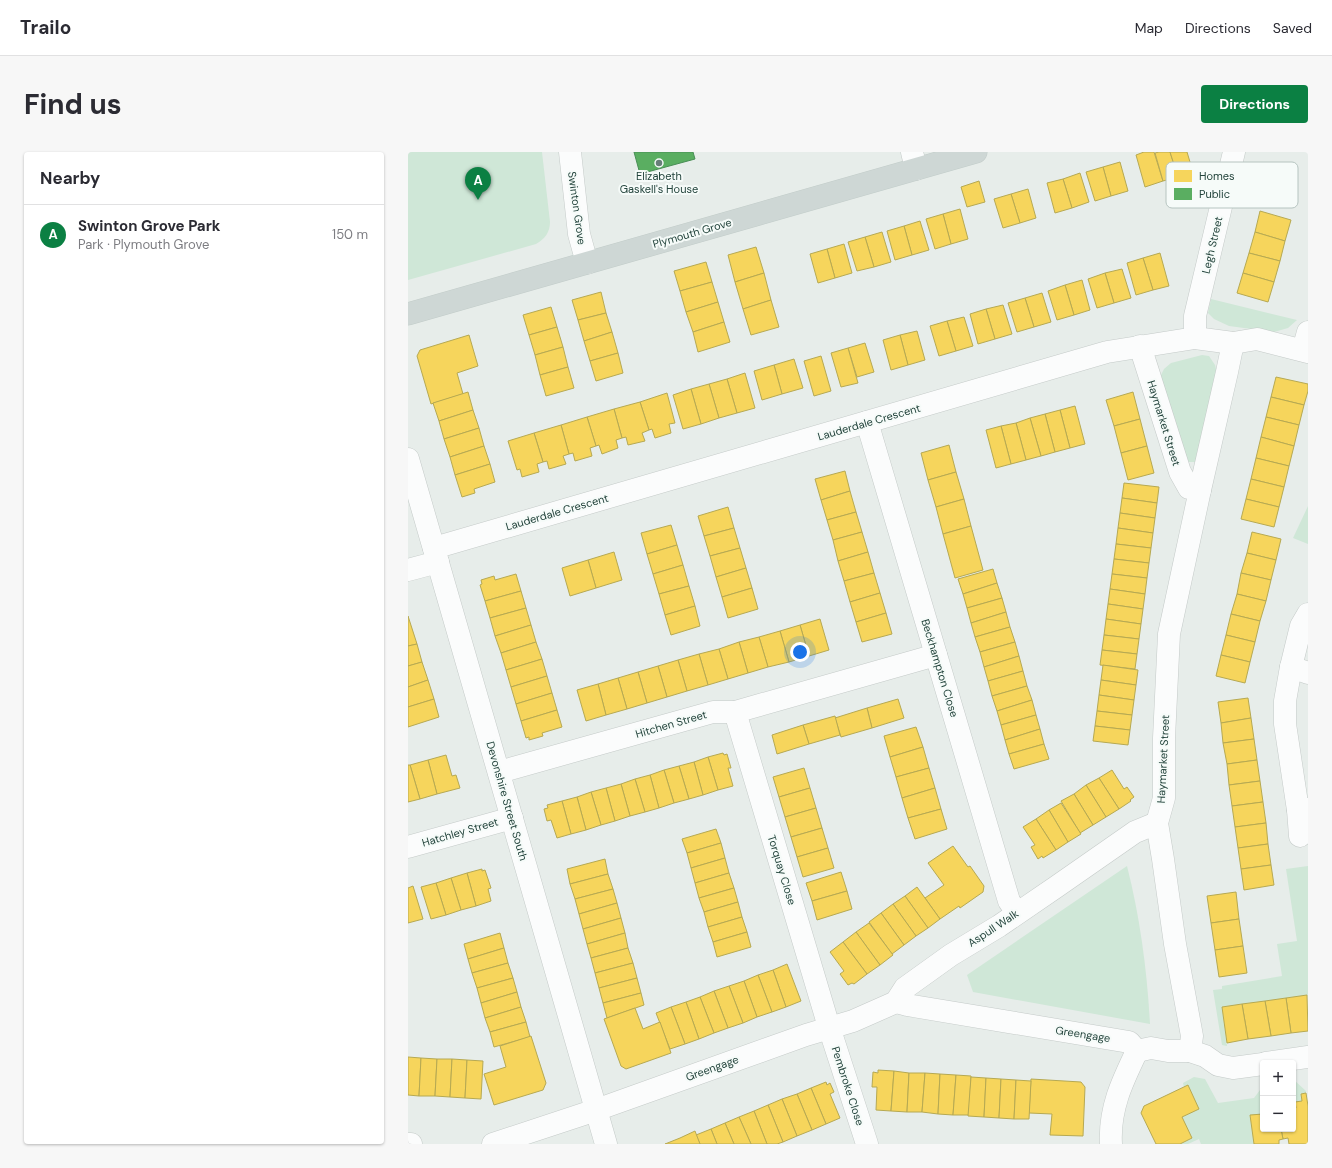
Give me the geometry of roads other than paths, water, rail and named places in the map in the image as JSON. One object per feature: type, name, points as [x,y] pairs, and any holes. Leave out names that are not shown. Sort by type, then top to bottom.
[{"type":"main road","name":"Plymouth Grove","points":[[408,314],[587,263],[914,160],[976,152]]},
{"type":"street","name":"Swinton Grove","points":[[570,152],[579,234],[587,263]]},
{"type":"street","name":"Legh Street","points":[[1232,162],[1234,152]]},
{"type":"street","name":"Legh Street","points":[[1195,338],[1195,316],[1221,208]]},
{"type":"street","name":"Lauderdale Crescent","points":[[408,570],[436,555],[867,422],[1107,352],[1195,338],[1232,343],[1257,339],[1306,345]]},
{"type":"street","name":"Haymarket Street","points":[[1190,1051],[1192,1036],[1175,944],[1157,823],[1164,798],[1164,738],[1169,634],[1227,372],[1232,343]]},
{"type":"street","name":"Haymarket Street","points":[[1140,346],[1180,472],[1189,488],[1200,490]]},
{"type":"street","name":"Beckhampton Close","points":[[867,422],[1009,901],[1017,913]]},
{"type":"street","name":"Devonshire Street South","points":[[408,459],[606,1144]]},
{"type":"street","points":[[1300,836],[1303,810],[1285,724],[1285,701],[1300,670],[1301,626],[1308,614]]},
{"type":"street","name":"Hitchen Street","points":[[499,772],[713,712],[735,712],[936,655]]},
{"type":"street","name":"Torquay Close","points":[[735,712],[829,1027]]},
{"type":"street","name":"Hatchley Street","points":[[408,847],[512,818]]},
{"type":"street","name":"Aspull Walk","points":[[829,1027],[853,1021],[896,1002],[905,988],[951,956],[1017,913],[1135,832],[1157,823]]},
{"type":"street","name":"Greengage","points":[[896,1002],[907,1006],[1129,1042],[1137,1051]]},
{"type":"street","name":"Greengage","points":[[493,1144],[596,1110],[829,1027]]},
{"type":"street","name":"Pembroke Close","points":[[829,1027],[867,1144]]},
{"type":"street","points":[[1111,1144],[1110,1131],[1112,1114],[1122,1083],[1137,1051],[1151,1048],[1168,1051],[1190,1051],[1205,1056],[1218,1065],[1233,1068],[1260,1064]]},
{"type":"street","points":[[1287,1060],[1308,1057]]},
{"type":"place","name":"Elizabeth Gaskell's House","points":[[659,163]]},
{"type":"place","name":"Swinton Grove Park","points":[[478,200]]}]
